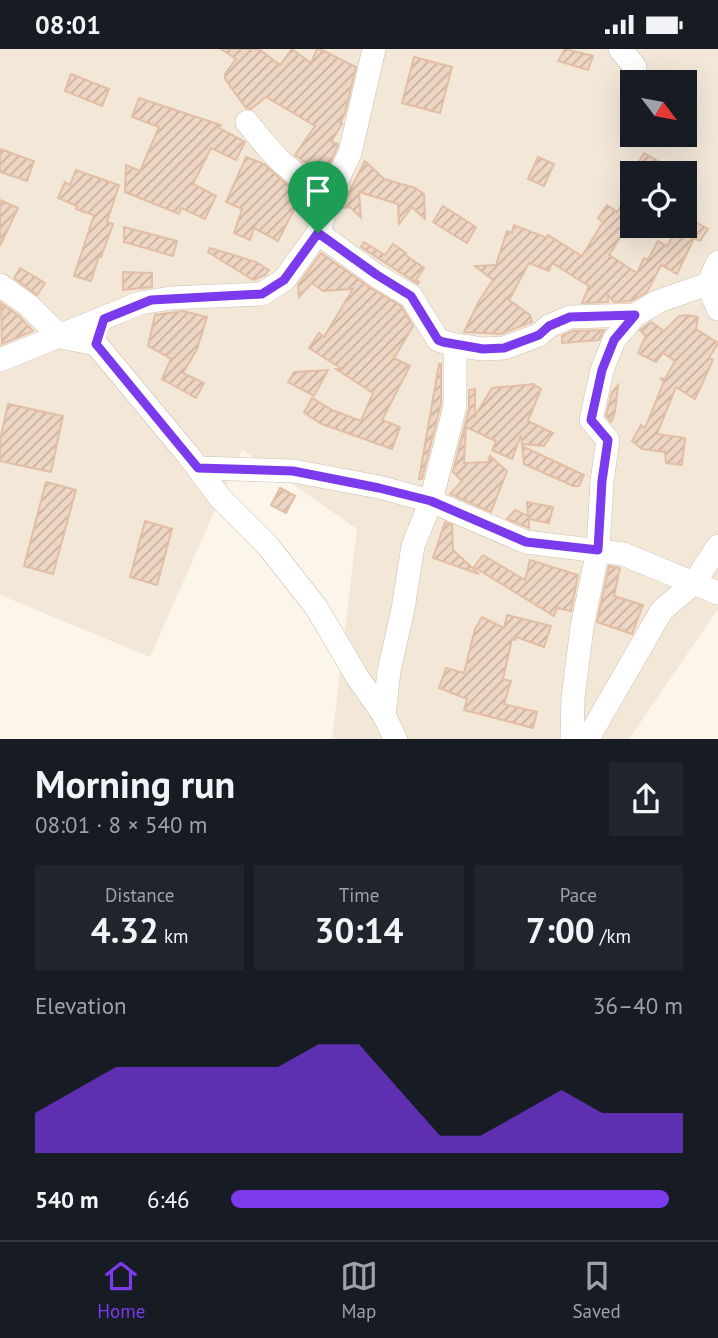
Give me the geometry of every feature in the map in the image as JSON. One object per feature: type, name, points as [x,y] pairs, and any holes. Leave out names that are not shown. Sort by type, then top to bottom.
[{"type":"street","points":[[0,361],[151,300],[262,294],[284,280],[318,233],[330,195],[350,153],[374,49]]},
{"type":"street","points":[[620,49],[635,67]]},
{"type":"street","points":[[247,122],[274,157],[301,180],[330,195]]},
{"type":"street","points":[[318,233],[411,296],[438,340],[455,345],[483,349],[504,348],[539,335],[549,326],[570,317],[635,315]]},
{"type":"street","points":[[718,262],[708,284],[718,309]]},
{"type":"street","points":[[572,739],[573,698],[582,627],[598,550],[602,481],[608,440],[591,420],[602,370],[614,340],[635,315],[659,301],[708,284]]},
{"type":"street","points":[[0,285],[29,305],[61,337],[96,344],[221,499],[268,546],[316,607],[358,678],[384,715],[396,739]]},
{"type":"street","points":[[96,344],[104,319]]},
{"type":"street","points":[[384,715],[389,671],[413,546],[431,501],[455,406],[455,345]]},
{"type":"street","points":[[198,468],[293,471],[379,488],[431,501],[526,542],[623,554],[718,593]]},
{"type":"street","points":[[588,739],[662,610],[694,583],[718,546]]},
{"type":"shaded area","points":[[0,49],[718,49],[718,609],[629,739],[332,739],[357,529],[242,449],[150,657],[0,595]]},
{"type":"building","points":[[221,49],[259,49],[280,65],[292,49],[311,63],[317,49],[320,49],[356,67],[340,123],[342,124],[331,142],[338,144],[337,148],[324,175],[295,155],[315,126],[266,97],[251,109],[246,108],[225,79],[225,74],[236,59]]},
{"type":"building","points":[[565,49],[593,56],[588,70],[558,61]]},
{"type":"building","points":[[414,57],[452,67],[440,113],[402,103]]},
{"type":"building","points":[[71,74],[109,89],[102,106],[65,91]]},
{"type":"building","points":[[139,98],[221,125],[219,128],[245,142],[236,160],[211,148],[193,184],[216,196],[205,219],[181,208],[179,214],[125,192],[126,165],[140,171],[159,127],[132,117]]},
{"type":"building","points":[[0,149],[34,161],[27,181],[0,172]]},
{"type":"building","points":[[644,153],[658,161],[639,161]]},
{"type":"building","points":[[246,157],[264,164],[285,183],[312,201],[308,208],[298,202],[278,241],[254,228],[250,240],[234,233],[242,209],[226,202]]},
{"type":"building","points":[[538,157],[554,164],[544,186],[528,179]]},
{"type":"building","points":[[365,161],[384,179],[415,188],[424,194],[425,219],[412,207],[399,224],[398,204],[359,192],[361,218],[350,207],[341,208]]},
{"type":"building","points":[[76,170],[119,185],[107,222],[113,224],[91,281],[74,276],[94,215],[76,209],[77,206],[58,198],[65,182],[70,185]]},
{"type":"building","points":[[0,200],[18,208],[0,246]]},
{"type":"building","points":[[607,205],[617,212],[620,207],[620,237],[609,255],[637,273],[644,258],[648,260],[658,241],[667,246],[672,238],[694,238],[677,274],[661,265],[647,292],[631,301],[614,302],[608,295],[608,302],[582,303],[589,286],[552,263],[549,271],[529,263],[509,300],[530,315],[532,322],[501,334],[464,332],[493,280],[475,266],[496,265],[507,231],[512,233],[514,225],[547,238],[548,235],[582,256],[603,222],[598,218]]},
{"type":"building","points":[[443,206],[476,227],[467,243],[433,222]]},
{"type":"building","points":[[697,223],[708,229],[700,241],[694,238],[697,238]]},
{"type":"building","points":[[124,227],[177,241],[173,256],[124,242]]},
{"type":"building","points":[[364,242],[385,255],[393,244],[406,253],[404,254],[424,268],[416,280],[418,284],[361,247]]},
{"type":"building","points":[[210,248],[256,262],[269,270],[265,275],[253,280],[208,252]]},
{"type":"building","points":[[321,253],[401,306],[413,326],[394,358],[410,366],[382,420],[400,427],[392,449],[322,424],[304,413],[312,398],[332,410],[361,421],[373,393],[309,348],[319,333],[324,337],[353,289],[323,291],[312,283],[299,297],[298,285]]},
{"type":"building","points":[[20,268],[45,283],[37,295],[14,278]]},
{"type":"building","points":[[123,272],[152,273],[152,287],[123,290]]},
{"type":"building","points":[[1,303],[19,316],[33,331],[2,344]]},
{"type":"building","points":[[183,311],[207,317],[197,349],[183,373],[204,383],[196,398],[162,379],[171,359],[148,346],[155,315]]},
{"type":"building","points":[[679,316],[698,317],[696,329],[718,343],[709,358],[713,360],[695,399],[676,387],[657,434],[685,438],[682,465],[666,463],[665,452],[642,449],[632,441],[641,425],[645,428],[664,381],[660,378],[665,379],[675,361],[663,353],[656,362],[638,353],[646,336],[640,330],[651,322],[664,331]]},
{"type":"building","points":[[604,330],[599,340],[562,343],[562,336],[573,331]]},
{"type":"building","points":[[439,364],[441,404],[422,479],[419,479]]},
{"type":"building","points":[[328,370],[314,396],[288,382],[294,372]]},
{"type":"building","points":[[533,384],[541,389],[528,421],[553,433],[544,446],[522,444],[521,435],[512,459],[492,450],[496,441],[466,427],[464,463],[488,462],[490,456],[507,471],[491,512],[450,494],[462,481],[453,472],[469,409],[469,390],[475,389],[475,416],[492,388]]},
{"type":"building","points":[[618,385],[611,422],[606,416],[612,392]]},
{"type":"building","points":[[8,404],[63,416],[51,472],[0,461],[0,440]]},
{"type":"building","points":[[522,446],[584,475],[579,486],[573,486],[524,464]]},
{"type":"building","points":[[46,482],[76,490],[53,574],[24,566]]},
{"type":"building","points":[[280,488],[295,496],[286,513],[271,505]]},
{"type":"building","points":[[527,502],[553,507],[549,523],[529,519],[529,528],[507,519],[515,510],[528,516]]},
{"type":"building","points":[[145,521],[172,529],[157,585],[130,577]]},
{"type":"building","points":[[445,522],[452,525],[453,550],[479,574],[433,558]]},
{"type":"building","points":[[483,555],[525,580],[530,560],[578,575],[571,611],[557,608],[554,616],[474,567]]},
{"type":"building","points":[[609,566],[620,568],[614,596],[643,605],[632,634],[597,622]]},
{"type":"building","points":[[507,615],[551,626],[544,647],[516,637],[515,640],[512,639],[503,679],[511,681],[504,704],[537,712],[533,728],[464,710],[467,699],[439,688],[446,668],[464,673],[475,629],[482,617],[504,628]]},
{"type":"route","points":[[318,233],[411,296],[438,340],[443,342],[483,349],[504,348],[539,335],[549,326],[570,317],[635,315],[614,340],[602,370],[591,420],[608,440],[602,481],[598,550],[526,542],[431,501],[379,488],[293,471],[198,468],[96,344],[104,319],[140,303],[171,298],[262,294],[284,280],[318,233]]}]
